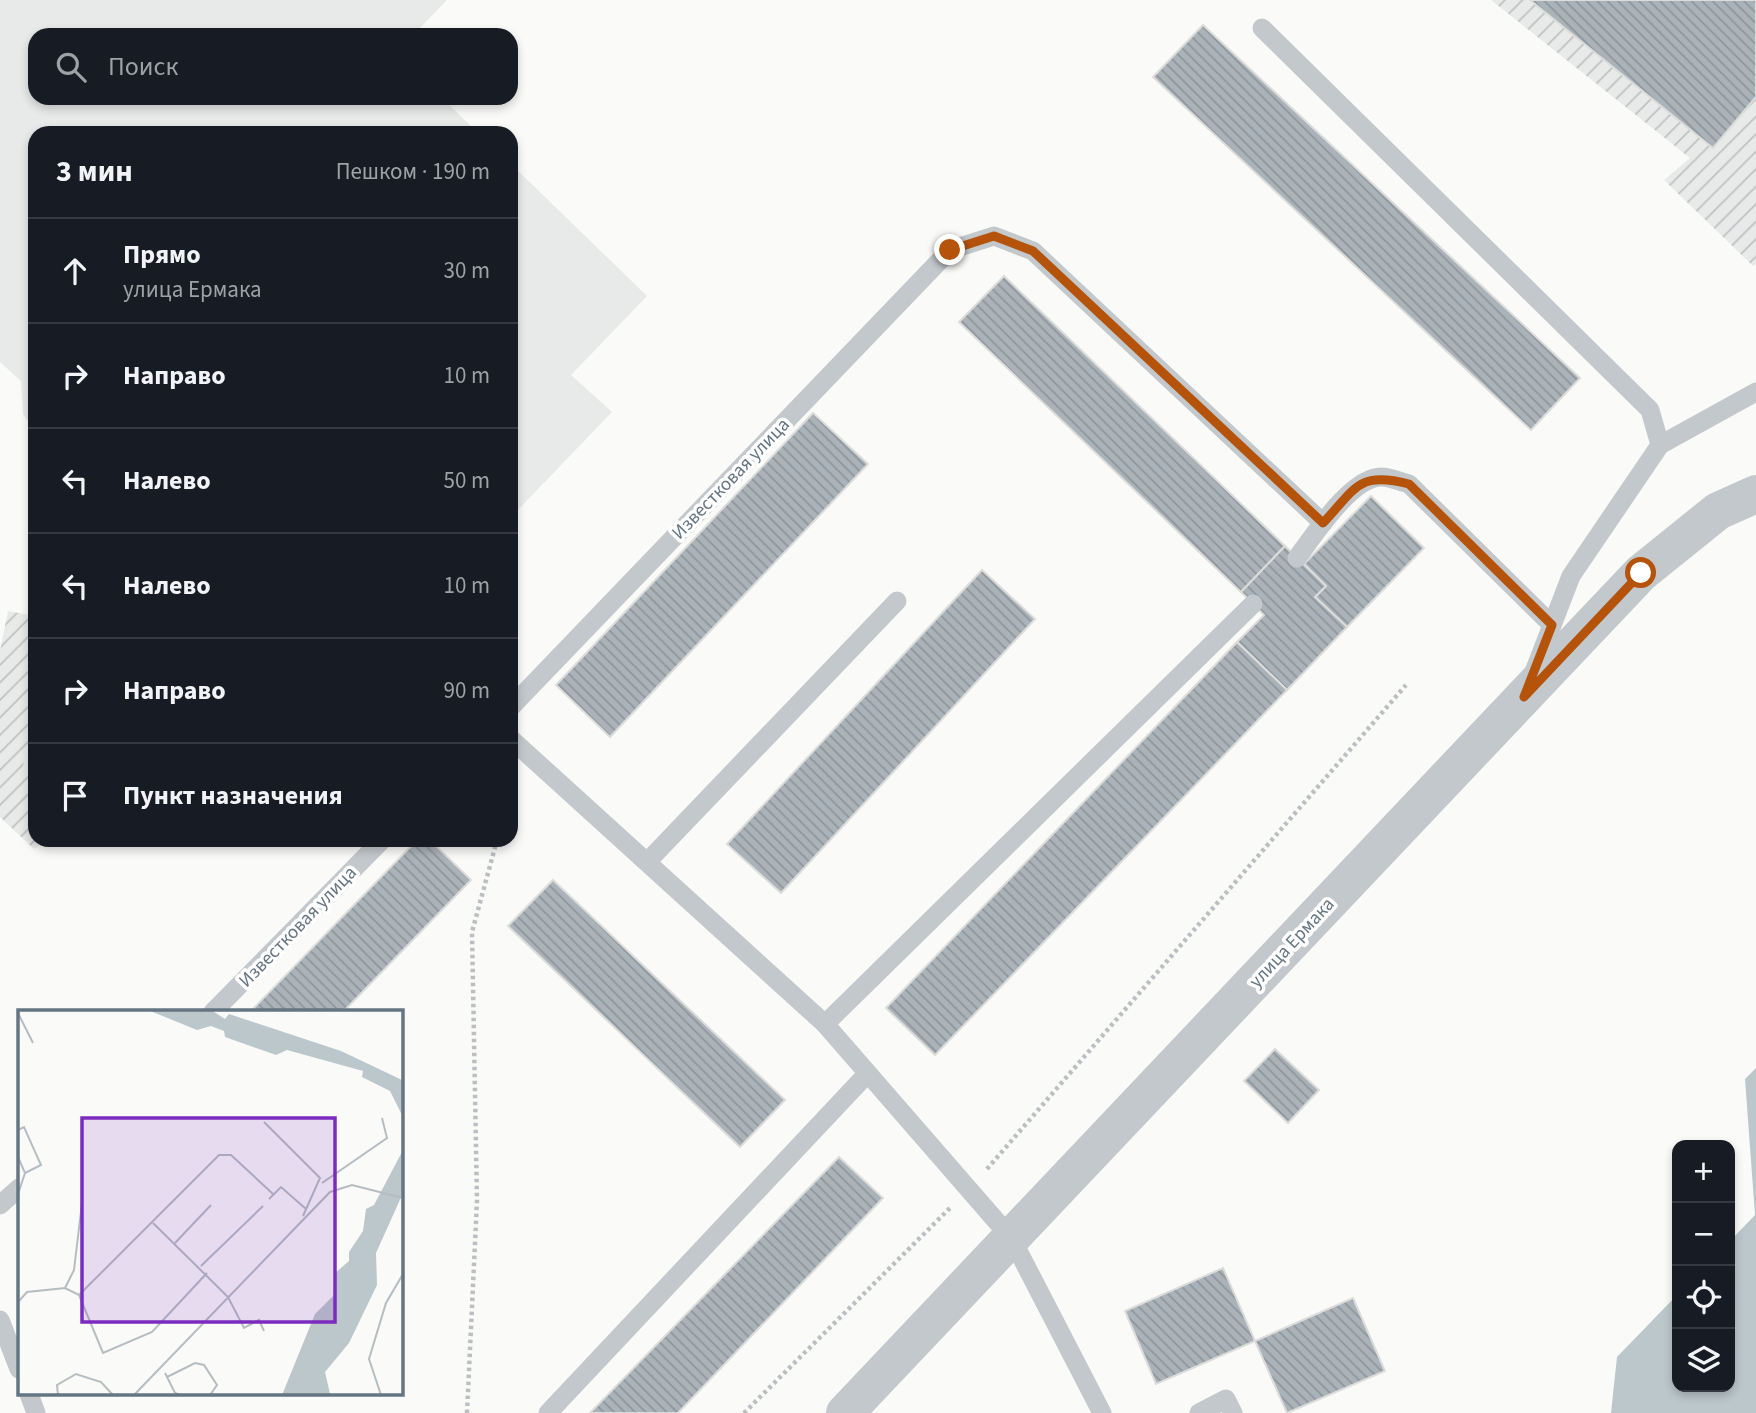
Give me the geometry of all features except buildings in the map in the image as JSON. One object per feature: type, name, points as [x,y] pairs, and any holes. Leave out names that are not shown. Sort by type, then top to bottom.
[{"type":"street","name":"улица Ермака","points":[[845,1413],[1641,573],[1718,511],[1756,494]]},
{"type":"lane","points":[[1262,27],[1650,410],[1660,445]]},
{"type":"lane","name":"Известковая улица","points":[[518,700],[950,250],[994,236],[1033,251],[1323,523]]},
{"type":"lane","points":[[1524,697],[1571,576],[1660,445],[1756,392]]},
{"type":"lane","points":[[1297,558],[1323,523],[1363,481],[1382,477],[1409,484],[1552,625]]},
{"type":"lane","points":[[646,862],[897,601]]},
{"type":"lane","points":[[825,1024],[1252,604]]},
{"type":"lane","points":[[518,745],[825,1024],[1012,1239],[1102,1413]]},
{"type":"lane","name":"Известковая улица","points":[[215,1010],[375,847]]},
{"type":"lane","points":[[548,1413],[867,1074]]},
{"type":"lane","points":[[0,1205],[18,1189]]},
{"type":"lane","points":[[0,1320],[18,1366]]},
{"type":"lane","points":[[30,1396],[36,1413]]},
{"type":"lane","points":[[1199,1413],[1226,1399],[1233,1413]]},
{"type":"path","points":[[744,1413],[968,1190],[1406,685]]},
{"type":"path","points":[[467,1413],[477,1201],[472,932],[495,847]]},
{"type":"shaded area","points":[[0,0],[447,0],[420,28],[28,28],[28,105],[449,105],[471,126],[28,126],[28,421],[23,414],[21,381],[0,362]]},
{"type":"shaded area","points":[[1491,0],[1756,0],[1756,264],[1753,266],[1664,180],[1690,158]]},
{"type":"shaded area","points":[[518,171],[647,296],[571,375],[612,412],[518,510]]},
{"type":"shaded area","points":[[8,611],[28,615],[28,745],[23,766],[28,771],[28,843],[0,817],[0,651]]},
{"type":"shaded area","points":[[28,745],[28,771],[23,766]]},
{"type":"shaded area","points":[[1756,1068],[1756,1413],[1611,1413],[1617,1357],[1672,1300],[1672,1392],[1735,1392],[1735,1236],[1755,1215],[1745,1079]]},
{"type":"route","points":[[950,250],[994,236],[1033,251],[1323,523],[1363,481],[1382,477],[1409,484],[1552,625],[1524,697],[1641,573]]}]
